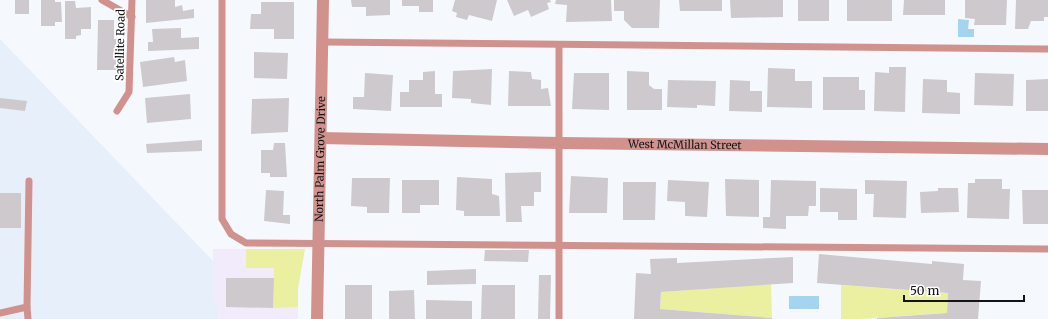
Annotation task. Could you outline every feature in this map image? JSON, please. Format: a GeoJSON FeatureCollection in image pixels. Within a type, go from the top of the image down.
{"type":"FeatureCollection","features":[{"type":"Feature","properties":{"kind":"street","name":"North Palm Grove Drive"},"geometry":{"type":"LineString","coordinates":[[317,319],[323,0]]}},
{"type":"Feature","properties":{"kind":"street","name":"West McMillan Street"},"geometry":{"type":"LineString","coordinates":[[321,138],[560,143],[1048,149]]}},
{"type":"Feature","properties":{"kind":"lane"},"geometry":{"type":"LineString","coordinates":[[102,0],[132,17]]}},
{"type":"Feature","properties":{"kind":"lane","name":"Satellite Road"},"geometry":{"type":"LineString","coordinates":[[117,111],[130,92],[132,0]]}},
{"type":"Feature","properties":{"kind":"lane"},"geometry":{"type":"LineString","coordinates":[[222,0],[222,219],[231,234],[246,244],[1048,249]]}},
{"type":"Feature","properties":{"kind":"lane"},"geometry":{"type":"LineString","coordinates":[[323,42],[1048,49]]}},
{"type":"Feature","properties":{"kind":"lane"},"geometry":{"type":"LineString","coordinates":[[559,44],[559,319]]}},
{"type":"Feature","properties":{"kind":"lane"},"geometry":{"type":"LineString","coordinates":[[28,319],[29,181]]}},
{"type":"Feature","properties":{"kind":"lane"},"geometry":{"type":"LineString","coordinates":[[0,313],[27,307]]}},
{"type":"Feature","properties":{"kind":"shaded area"},"geometry":{"type":"Polygon","coordinates":[[[0,39],[213,261],[213,297],[219,307],[218,319],[0,319],[0,39]]]}},
{"type":"Feature","properties":{"kind":"shaded area"},"geometry":{"type":"Polygon","coordinates":[[[213,249],[305,249],[298,288],[298,319],[218,319],[219,307],[213,297],[213,249]]]}},
{"type":"Feature","properties":{"kind":"green space"},"geometry":{"type":"Polygon","coordinates":[[[246,249],[305,249],[298,288],[298,307],[273,308],[274,268],[246,268],[246,249]]]}},
{"type":"Feature","properties":{"kind":"green space"},"geometry":{"type":"Polygon","coordinates":[[[771,284],[772,318],[660,309],[661,292],[771,284]]]}},
{"type":"Feature","properties":{"kind":"green space"},"geometry":{"type":"Polygon","coordinates":[[[841,285],[948,293],[947,313],[841,319],[841,285]]]}},
{"type":"Feature","properties":{"kind":"water"},"geometry":{"type":"Polygon","coordinates":[[[958,19],[969,20],[968,29],[974,29],[974,37],[958,37],[958,19]]]}},
{"type":"Feature","properties":{"kind":"water"},"geometry":{"type":"Polygon","coordinates":[[[789,296],[819,296],[819,309],[789,309],[789,296]]]}},
{"type":"Feature","properties":{"kind":"building"},"geometry":{"type":"Polygon","coordinates":[[[15,0],[29,0],[29,14],[15,14],[15,0]]]}},
{"type":"Feature","properties":{"kind":"building"},"geometry":{"type":"Polygon","coordinates":[[[41,0],[55,0],[55,2],[61,2],[62,22],[55,22],[55,26],[41,26],[41,0]]]}},
{"type":"Feature","properties":{"kind":"building"},"geometry":{"type":"Polygon","coordinates":[[[146,0],[175,0],[175,7],[182,5],[183,11],[194,9],[194,18],[146,23],[146,0]]]}},
{"type":"Feature","properties":{"kind":"building"},"geometry":{"type":"Polygon","coordinates":[[[351,0],[390,0],[390,15],[366,16],[366,7],[352,7],[351,0]]]}},
{"type":"Feature","properties":{"kind":"building"},"geometry":{"type":"Polygon","coordinates":[[[402,0],[433,0],[433,12],[419,12],[419,6],[402,6],[402,0]]]}},
{"type":"Feature","properties":{"kind":"building"},"geometry":{"type":"Polygon","coordinates":[[[455,0],[497,0],[492,21],[469,15],[467,20],[456,17],[457,13],[452,11],[455,0]]]}},
{"type":"Feature","properties":{"kind":"building"},"geometry":{"type":"Polygon","coordinates":[[[507,0],[550,0],[551,2],[547,3],[549,9],[531,17],[528,10],[514,16],[507,0]]]}},
{"type":"Feature","properties":{"kind":"building"},"geometry":{"type":"Polygon","coordinates":[[[556,0],[611,0],[612,21],[566,22],[567,5],[555,4],[556,0]]]}},
{"type":"Feature","properties":{"kind":"building"},"geometry":{"type":"Polygon","coordinates":[[[614,0],[660,0],[659,28],[632,28],[624,20],[624,11],[614,11],[614,0]]]}},
{"type":"Feature","properties":{"kind":"building"},"geometry":{"type":"Polygon","coordinates":[[[679,0],[722,0],[722,11],[680,11],[679,0]]]}},
{"type":"Feature","properties":{"kind":"building"},"geometry":{"type":"Polygon","coordinates":[[[730,0],[783,0],[783,17],[731,18],[730,0]]]}},
{"type":"Feature","properties":{"kind":"building"},"geometry":{"type":"Polygon","coordinates":[[[798,0],[829,0],[829,21],[798,21],[798,0]]]}},
{"type":"Feature","properties":{"kind":"building"},"geometry":{"type":"Polygon","coordinates":[[[847,0],[892,0],[892,21],[847,21],[847,0]]]}},
{"type":"Feature","properties":{"kind":"building"},"geometry":{"type":"Polygon","coordinates":[[[904,0],[945,0],[945,15],[903,15],[904,0]]]}},
{"type":"Feature","properties":{"kind":"building"},"geometry":{"type":"Polygon","coordinates":[[[965,0],[1007,0],[1006,25],[974,25],[975,19],[965,18],[965,0]]]}},
{"type":"Feature","properties":{"kind":"building"},"geometry":{"type":"Polygon","coordinates":[[[1016,0],[1048,0],[1048,17],[1044,17],[1044,21],[1031,21],[1028,29],[1015,29],[1016,0]]]}},
{"type":"Feature","properties":{"kind":"building"},"geometry":{"type":"Polygon","coordinates":[[[65,1],[75,1],[76,8],[91,7],[91,29],[81,29],[81,35],[76,36],[76,39],[65,39],[65,1]]]}},
{"type":"Feature","properties":{"kind":"building"},"geometry":{"type":"Polygon","coordinates":[[[261,2],[294,2],[294,39],[274,39],[274,29],[250,29],[251,14],[261,14],[261,2]]]}},
{"type":"Feature","properties":{"kind":"building"},"geometry":{"type":"Polygon","coordinates":[[[98,20],[114,20],[114,39],[122,39],[121,62],[118,62],[117,70],[97,70],[98,20]]]}},
{"type":"Feature","properties":{"kind":"building"},"geometry":{"type":"Polygon","coordinates":[[[181,28],[181,38],[199,37],[199,49],[148,51],[148,42],[153,42],[152,29],[181,28]]]}},
{"type":"Feature","properties":{"kind":"building"},"geometry":{"type":"Polygon","coordinates":[[[254,52],[288,53],[287,79],[254,78],[254,52]]]}},
{"type":"Feature","properties":{"kind":"building"},"geometry":{"type":"Polygon","coordinates":[[[174,57],[175,62],[185,60],[187,81],[143,87],[140,62],[174,57]]]}},
{"type":"Feature","properties":{"kind":"building"},"geometry":{"type":"Polygon","coordinates":[[[889,67],[906,67],[905,112],[874,111],[875,72],[889,73],[889,67]]]}},
{"type":"Feature","properties":{"kind":"building"},"geometry":{"type":"Polygon","coordinates":[[[768,68],[795,69],[795,81],[812,81],[812,108],[767,107],[768,68]]]}},
{"type":"Feature","properties":{"kind":"building"},"geometry":{"type":"Polygon","coordinates":[[[492,69],[491,105],[471,103],[471,99],[452,98],[453,71],[492,69]]]}},
{"type":"Feature","properties":{"kind":"building"},"geometry":{"type":"Polygon","coordinates":[[[435,71],[435,94],[442,94],[442,107],[400,107],[400,92],[409,92],[409,80],[423,80],[423,72],[435,71]]]}},
{"type":"Feature","properties":{"kind":"building"},"geometry":{"type":"Polygon","coordinates":[[[509,71],[531,72],[532,79],[541,80],[541,89],[548,88],[551,106],[508,106],[509,71]]]}},
{"type":"Feature","properties":{"kind":"building"},"geometry":{"type":"Polygon","coordinates":[[[627,71],[649,72],[649,85],[654,89],[662,89],[662,110],[627,110],[627,71]]]}},
{"type":"Feature","properties":{"kind":"building"},"geometry":{"type":"Polygon","coordinates":[[[365,73],[393,75],[391,111],[353,109],[353,97],[364,97],[365,73]]]}},
{"type":"Feature","properties":{"kind":"building"},"geometry":{"type":"Polygon","coordinates":[[[574,73],[609,73],[609,110],[572,109],[574,73]]]}},
{"type":"Feature","properties":{"kind":"building"},"geometry":{"type":"Polygon","coordinates":[[[975,73],[1014,74],[1013,106],[974,105],[975,73]]]}},
{"type":"Feature","properties":{"kind":"building"},"geometry":{"type":"Polygon","coordinates":[[[823,77],[859,77],[859,90],[865,90],[865,110],[823,110],[823,77]]]}},
{"type":"Feature","properties":{"kind":"building"},"geometry":{"type":"Polygon","coordinates":[[[923,79],[947,80],[947,92],[960,93],[960,114],[922,113],[923,79]]]}},
{"type":"Feature","properties":{"kind":"building"},"geometry":{"type":"Polygon","coordinates":[[[1048,79],[1048,111],[1026,111],[1026,80],[1048,79]]]}},
{"type":"Feature","properties":{"kind":"building"},"geometry":{"type":"Polygon","coordinates":[[[668,80],[716,81],[715,106],[697,105],[697,108],[667,107],[668,80]]]}},
{"type":"Feature","properties":{"kind":"building"},"geometry":{"type":"Polygon","coordinates":[[[730,80],[750,81],[750,91],[762,91],[762,112],[729,111],[730,80]]]}},
{"type":"Feature","properties":{"kind":"building"},"geometry":{"type":"Polygon","coordinates":[[[190,94],[191,119],[147,123],[145,98],[190,94]]]}},
{"type":"Feature","properties":{"kind":"building"},"geometry":{"type":"Polygon","coordinates":[[[0,98],[27,101],[25,111],[0,108],[0,98]]]}},
{"type":"Feature","properties":{"kind":"building"},"geometry":{"type":"Polygon","coordinates":[[[289,98],[288,132],[251,134],[252,99],[289,98]]]}},
{"type":"Feature","properties":{"kind":"building"},"geometry":{"type":"Polygon","coordinates":[[[202,140],[202,151],[147,153],[146,144],[202,140]]]}},
{"type":"Feature","properties":{"kind":"building"},"geometry":{"type":"Polygon","coordinates":[[[274,143],[285,143],[287,177],[270,177],[270,173],[261,173],[261,150],[273,150],[274,143]]]}},
{"type":"Feature","properties":{"kind":"building"},"geometry":{"type":"Polygon","coordinates":[[[541,172],[541,192],[534,192],[534,206],[521,206],[522,222],[506,222],[505,173],[541,172]]]}},
{"type":"Feature","properties":{"kind":"building"},"geometry":{"type":"Polygon","coordinates":[[[571,176],[608,178],[607,213],[569,213],[571,176]]]}},
{"type":"Feature","properties":{"kind":"building"},"geometry":{"type":"Polygon","coordinates":[[[457,177],[492,179],[492,194],[499,196],[500,216],[464,216],[464,211],[456,210],[457,177]]]}},
{"type":"Feature","properties":{"kind":"building"},"geometry":{"type":"Polygon","coordinates":[[[352,178],[390,178],[389,213],[367,213],[367,207],[351,206],[352,178]]]}},
{"type":"Feature","properties":{"kind":"building"},"geometry":{"type":"Polygon","coordinates":[[[725,179],[759,180],[759,217],[726,216],[725,179]]]}},
{"type":"Feature","properties":{"kind":"building"},"geometry":{"type":"Polygon","coordinates":[[[975,179],[1002,179],[1002,189],[1010,189],[1009,219],[967,218],[968,183],[975,183],[975,179]]]}},
{"type":"Feature","properties":{"kind":"building"},"geometry":{"type":"Polygon","coordinates":[[[402,180],[439,180],[439,205],[420,205],[420,213],[402,213],[402,180]]]}},
{"type":"Feature","properties":{"kind":"building"},"geometry":{"type":"Polygon","coordinates":[[[668,180],[709,182],[707,217],[685,216],[685,202],[667,201],[668,180]]]}},
{"type":"Feature","properties":{"kind":"building"},"geometry":{"type":"Polygon","coordinates":[[[771,180],[816,181],[816,206],[809,206],[808,216],[786,216],[786,229],[763,228],[763,217],[770,217],[771,180]]]}},
{"type":"Feature","properties":{"kind":"building"},"geometry":{"type":"Polygon","coordinates":[[[865,180],[907,181],[906,218],[873,217],[874,194],[865,194],[865,180]]]}},
{"type":"Feature","properties":{"kind":"building"},"geometry":{"type":"Polygon","coordinates":[[[623,182],[656,182],[655,220],[623,220],[623,182]]]}},
{"type":"Feature","properties":{"kind":"building"},"geometry":{"type":"Polygon","coordinates":[[[820,188],[857,189],[857,220],[838,220],[838,212],[820,212],[820,188]]]}},
{"type":"Feature","properties":{"kind":"building"},"geometry":{"type":"Polygon","coordinates":[[[938,188],[958,188],[959,212],[921,213],[920,192],[938,191],[938,188]]]}},
{"type":"Feature","properties":{"kind":"building"},"geometry":{"type":"Polygon","coordinates":[[[266,190],[284,191],[283,215],[290,215],[290,224],[264,221],[266,190]]]}},
{"type":"Feature","properties":{"kind":"building"},"geometry":{"type":"Polygon","coordinates":[[[1022,190],[1048,190],[1048,224],[1023,224],[1022,190]]]}},
{"type":"Feature","properties":{"kind":"building"},"geometry":{"type":"Polygon","coordinates":[[[0,193],[21,193],[21,228],[0,228],[0,193]]]}},
{"type":"Feature","properties":{"kind":"building"},"geometry":{"type":"Polygon","coordinates":[[[485,250],[529,250],[528,262],[484,261],[485,250]]]}},
{"type":"Feature","properties":{"kind":"building"},"geometry":{"type":"Polygon","coordinates":[[[819,254],[932,264],[932,261],[964,264],[963,280],[981,281],[978,319],[877,319],[947,313],[948,293],[817,283],[819,254]]]}},
{"type":"Feature","properties":{"kind":"building"},"geometry":{"type":"Polygon","coordinates":[[[793,257],[793,283],[661,292],[660,309],[772,319],[634,319],[636,273],[651,274],[650,259],[677,258],[677,263],[793,257]]]}},
{"type":"Feature","properties":{"kind":"building"},"geometry":{"type":"Polygon","coordinates":[[[476,269],[476,284],[427,285],[427,271],[476,269]]]}},
{"type":"Feature","properties":{"kind":"building"},"geometry":{"type":"Polygon","coordinates":[[[539,275],[551,275],[550,319],[538,319],[539,275]]]}},
{"type":"Feature","properties":{"kind":"building"},"geometry":{"type":"Polygon","coordinates":[[[226,278],[274,278],[273,308],[226,307],[226,278]]]}},
{"type":"Feature","properties":{"kind":"building"},"geometry":{"type":"Polygon","coordinates":[[[345,285],[372,285],[372,319],[345,319],[345,285]]]}},
{"type":"Feature","properties":{"kind":"building"},"geometry":{"type":"Polygon","coordinates":[[[482,285],[515,285],[515,319],[481,319],[482,285]]]}},
{"type":"Feature","properties":{"kind":"building"},"geometry":{"type":"Polygon","coordinates":[[[414,290],[415,319],[389,319],[389,291],[414,290]]]}},
{"type":"Feature","properties":{"kind":"building"},"geometry":{"type":"Polygon","coordinates":[[[426,300],[472,301],[472,319],[426,319],[426,300]]]}}]}
